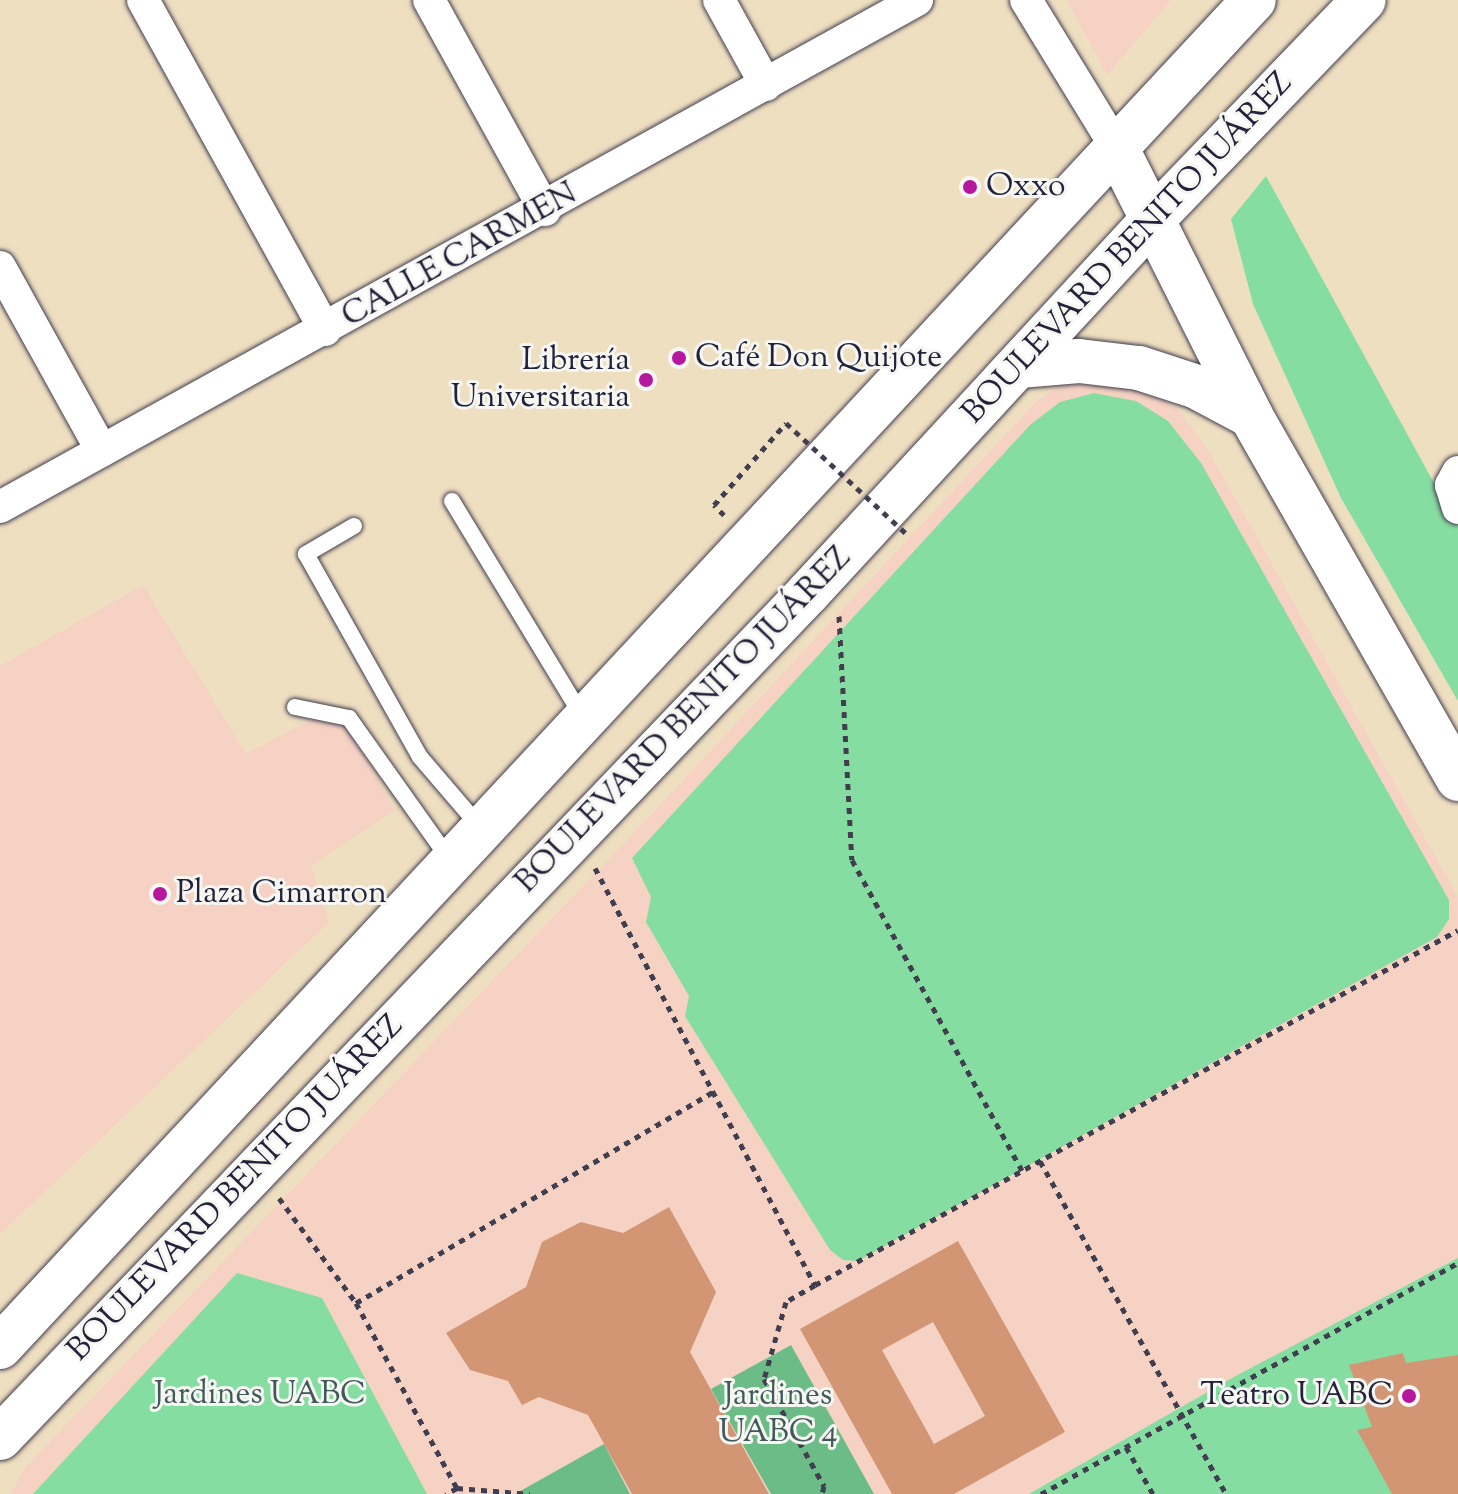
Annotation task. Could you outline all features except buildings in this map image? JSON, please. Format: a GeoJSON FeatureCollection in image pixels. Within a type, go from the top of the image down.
{"type":"FeatureCollection","features":[{"type":"Feature","properties":{"kind":"main road","name":"BOULEVARD BENITO JUÁREZ"},"geometry":{"type":"LineString","coordinates":[[0,1347],[182,1157],[480,827],[1254,0]]}},
{"type":"Feature","properties":{"kind":"main road","name":"BOULEVARD BENITO JUÁREZ"},"geometry":{"type":"LineString","coordinates":[[0,1438],[1364,0]]}},
{"type":"Feature","properties":{"kind":"main road"},"geometry":{"type":"LineString","coordinates":[[1116,147],[1155,217],[1251,416],[1458,779]]}},
{"type":"Feature","properties":{"kind":"main road"},"geometry":{"type":"LineString","coordinates":[[1019,366],[1079,361],[1139,368],[1197,387],[1251,416]]}},
{"type":"Feature","properties":{"kind":"street"},"geometry":{"type":"LineString","coordinates":[[143,0],[325,330]]}},
{"type":"Feature","properties":{"kind":"street"},"geometry":{"type":"LineString","coordinates":[[429,0],[545,210]]}},
{"type":"Feature","properties":{"kind":"street"},"geometry":{"type":"LineString","coordinates":[[719,0],[766,85]]}},
{"type":"Feature","properties":{"kind":"street","name":"CALLE CARMEN"},"geometry":{"type":"LineString","coordinates":[[0,507],[545,210],[917,0]]}},
{"type":"Feature","properties":{"kind":"street"},"geometry":{"type":"LineString","coordinates":[[1026,0],[1116,147]]}},
{"type":"Feature","properties":{"kind":"street"},"geometry":{"type":"LineString","coordinates":[[0,267],[102,451]]}},
{"type":"Feature","properties":{"kind":"street"},"geometry":{"type":"LineString","coordinates":[[1458,472],[1451,485],[1458,508]]}},
{"type":"Feature","properties":{"kind":"lane"},"geometry":{"type":"LineString","coordinates":[[452,501],[583,718]]}},
{"type":"Feature","properties":{"kind":"lane"},"geometry":{"type":"LineString","coordinates":[[354,526],[306,554],[420,757],[480,827]]}},
{"type":"Feature","properties":{"kind":"lane"},"geometry":{"type":"LineString","coordinates":[[295,707],[349,718],[450,860]]}},
{"type":"Feature","properties":{"kind":"path"},"geometry":{"type":"LineString","coordinates":[[714,505],[786,423],[908,535]]}},
{"type":"Feature","properties":{"kind":"path"},"geometry":{"type":"LineString","coordinates":[[838,617],[852,860],[1022,1171]]}},
{"type":"Feature","properties":{"kind":"path"},"geometry":{"type":"LineString","coordinates":[[576,832],[815,1285]]}},
{"type":"Feature","properties":{"kind":"path"},"geometry":{"type":"LineString","coordinates":[[829,1494],[764,1379],[786,1302],[1458,930]]}},
{"type":"Feature","properties":{"kind":"path"},"geometry":{"type":"LineString","coordinates":[[356,1303],[713,1092]]}},
{"type":"Feature","properties":{"kind":"path"},"geometry":{"type":"LineString","coordinates":[[1040,1161],[1226,1494]]}},
{"type":"Feature","properties":{"kind":"path"},"geometry":{"type":"LineString","coordinates":[[257,1168],[356,1303],[457,1488]]}},
{"type":"Feature","properties":{"kind":"path"},"geometry":{"type":"LineString","coordinates":[[1041,1494],[1458,1263]]}},
{"type":"Feature","properties":{"kind":"path"},"geometry":{"type":"LineString","coordinates":[[1126,1447],[1153,1494]]}},
{"type":"Feature","properties":{"kind":"path"},"geometry":{"type":"LineString","coordinates":[[822,1494],[824,1486]]}},
{"type":"Feature","properties":{"kind":"path"},"geometry":{"type":"LineString","coordinates":[[446,1494],[457,1488],[530,1494]]}},
{"type":"Feature","properties":{"kind":"shaded area"},"geometry":{"type":"Polygon","coordinates":[[[1067,0],[1171,0],[1107,75],[1067,0]]]}},
{"type":"Feature","properties":{"kind":"shaded area"},"geometry":{"type":"Polygon","coordinates":[[[1102,377],[1141,387],[1179,410],[1209,452],[1458,897],[1458,1494],[11,1494],[25,1468],[633,834],[1037,401],[1063,384],[1102,377]]]}},
{"type":"Feature","properties":{"kind":"shaded area","name":"Plaza Cimarron"},"geometry":{"type":"Polygon","coordinates":[[[143,585],[246,754],[336,707],[395,810],[311,865],[329,922],[0,1234],[0,666],[143,585]]]}},
{"type":"Feature","properties":{"kind":"green space"},"geometry":{"type":"Polygon","coordinates":[[[1266,176],[1458,527],[1458,701],[1341,498],[1253,304],[1231,219],[1266,176]]]}},
{"type":"Feature","properties":{"kind":"green space"},"geometry":{"type":"Polygon","coordinates":[[[1094,393],[1136,401],[1168,421],[1201,463],[1449,900],[1449,919],[1437,937],[858,1261],[843,1260],[830,1250],[685,1016],[689,996],[646,922],[651,897],[632,858],[1030,425],[1060,402],[1094,393]]]}},
{"type":"Feature","properties":{"kind":"green space"},"geometry":{"type":"Polygon","coordinates":[[[1458,1258],[1458,1494],[1029,1494],[1234,1377],[1458,1258]]]}},
{"type":"Feature","properties":{"kind":"green space","name":"Jardines UABC"},"geometry":{"type":"Polygon","coordinates":[[[237,1273],[322,1298],[427,1494],[33,1494],[237,1273]]]}},
{"type":"Feature","properties":{"kind":"green space","name":"Jardines UABC 4"},"geometry":{"type":"Polygon","coordinates":[[[791,1345],[874,1494],[771,1494],[711,1389],[791,1345]]]}},
{"type":"Feature","properties":{"kind":"green space"},"geometry":{"type":"Polygon","coordinates":[[[604,1444],[630,1494],[515,1494],[604,1444]]]}},
{"type":"Feature","properties":{"kind":"place","name":"Oxxo"},"geometry":{"type":"Point","coordinates":[970,187]}},
{"type":"Feature","properties":{"kind":"place","name":"Café Don Quijote"},"geometry":{"type":"Point","coordinates":[679,358]}},
{"type":"Feature","properties":{"kind":"place","name":"Librería Universitaria"},"geometry":{"type":"Point","coordinates":[646,380]}},
{"type":"Feature","properties":{"kind":"place","name":"Plaza Cimarron"},"geometry":{"type":"Point","coordinates":[160,894]}},
{"type":"Feature","properties":{"kind":"place","name":"Teatro UABC"},"geometry":{"type":"Point","coordinates":[1409,1396]}}]}
